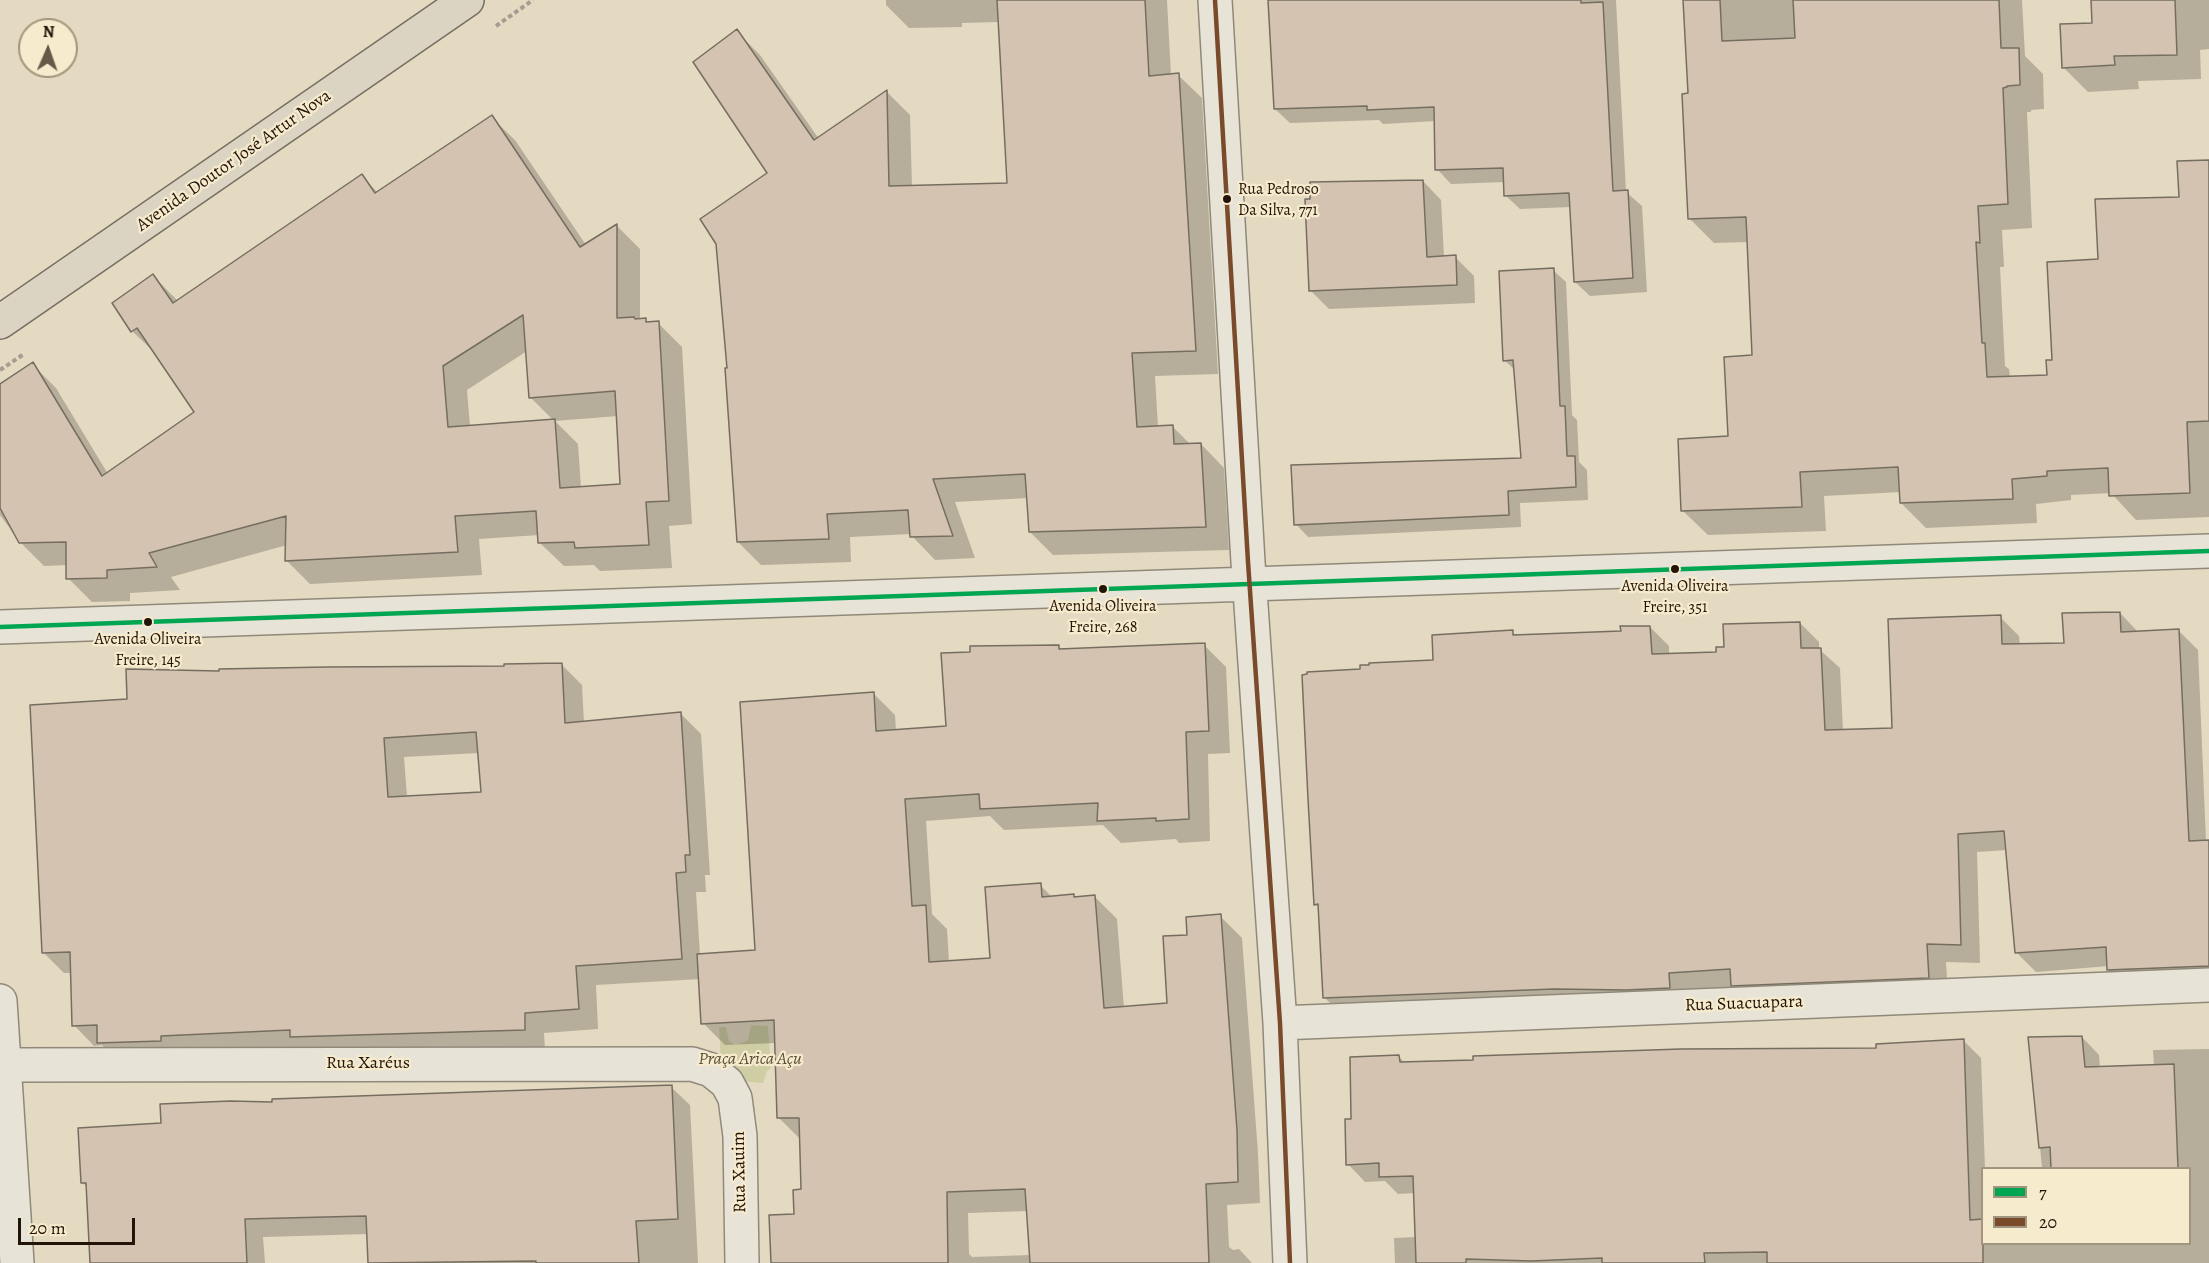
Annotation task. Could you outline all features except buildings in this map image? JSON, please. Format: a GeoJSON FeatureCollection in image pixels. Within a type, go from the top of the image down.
{"type":"FeatureCollection","features":[{"type":"Feature","properties":{"kind":"main road","name":"Avenida Doutor José Artur Nova"},"geometry":{"type":"LineString","coordinates":[[0,321],[467,0]]}},
{"type":"Feature","properties":{"kind":"street"},"geometry":{"type":"LineString","coordinates":[[1215,0],[1250,584],[1280,1023],[1290,1263]]}},
{"type":"Feature","properties":{"kind":"street"},"geometry":{"type":"LineString","coordinates":[[0,627],[2209,551]]}},
{"type":"Feature","properties":{"kind":"street","name":"Rua Suacuapara"},"geometry":{"type":"LineString","coordinates":[[1280,1023],[2209,985]]}},
{"type":"Feature","properties":{"kind":"street"},"geometry":{"type":"LineString","coordinates":[[0,1001],[16,1263]]}},
{"type":"Feature","properties":{"kind":"street","name":"Rua Xaréus"},"geometry":{"type":"LineString","coordinates":[[3,1065],[673,1063],[692,1064],[711,1070],[727,1083]]}},
{"type":"Feature","properties":{"kind":"street","name":"Rua Xauim"},"geometry":{"type":"LineString","coordinates":[[727,1083],[735,1098],[739,1115],[742,1263]]}},
{"type":"Feature","properties":{"kind":"green space","name":"Praça Arica Açu"},"geometry":{"type":"Polygon","coordinates":[[[751,1025],[768,1026],[771,1068],[767,1071],[763,1083],[729,1080],[721,1064],[719,1027],[726,1027],[729,1041],[735,1045],[748,1040],[751,1025]]]}},
{"type":"Feature","properties":{"kind":"transit line","name":"20"},"geometry":{"type":"LineString","coordinates":[[1215,0],[1248,562],[1280,1023],[1290,1263]]}},
{"type":"Feature","properties":{"kind":"transit line","name":"7"},"geometry":{"type":"LineString","coordinates":[[0,627],[2209,551]]}},
{"type":"Feature","properties":{"kind":"place","name":"Rua Pedroso Da Silva, 771"},"geometry":{"type":"Point","coordinates":[1227,199]}},
{"type":"Feature","properties":{"kind":"place","name":"Avenida Oliveira Freire, 351"},"geometry":{"type":"Point","coordinates":[1675,569]}},
{"type":"Feature","properties":{"kind":"place","name":"Avenida Oliveira Freire, 268"},"geometry":{"type":"Point","coordinates":[1103,589]}},
{"type":"Feature","properties":{"kind":"place","name":"Avenida Oliveira Freire, 145"},"geometry":{"type":"Point","coordinates":[148,622]}}]}
